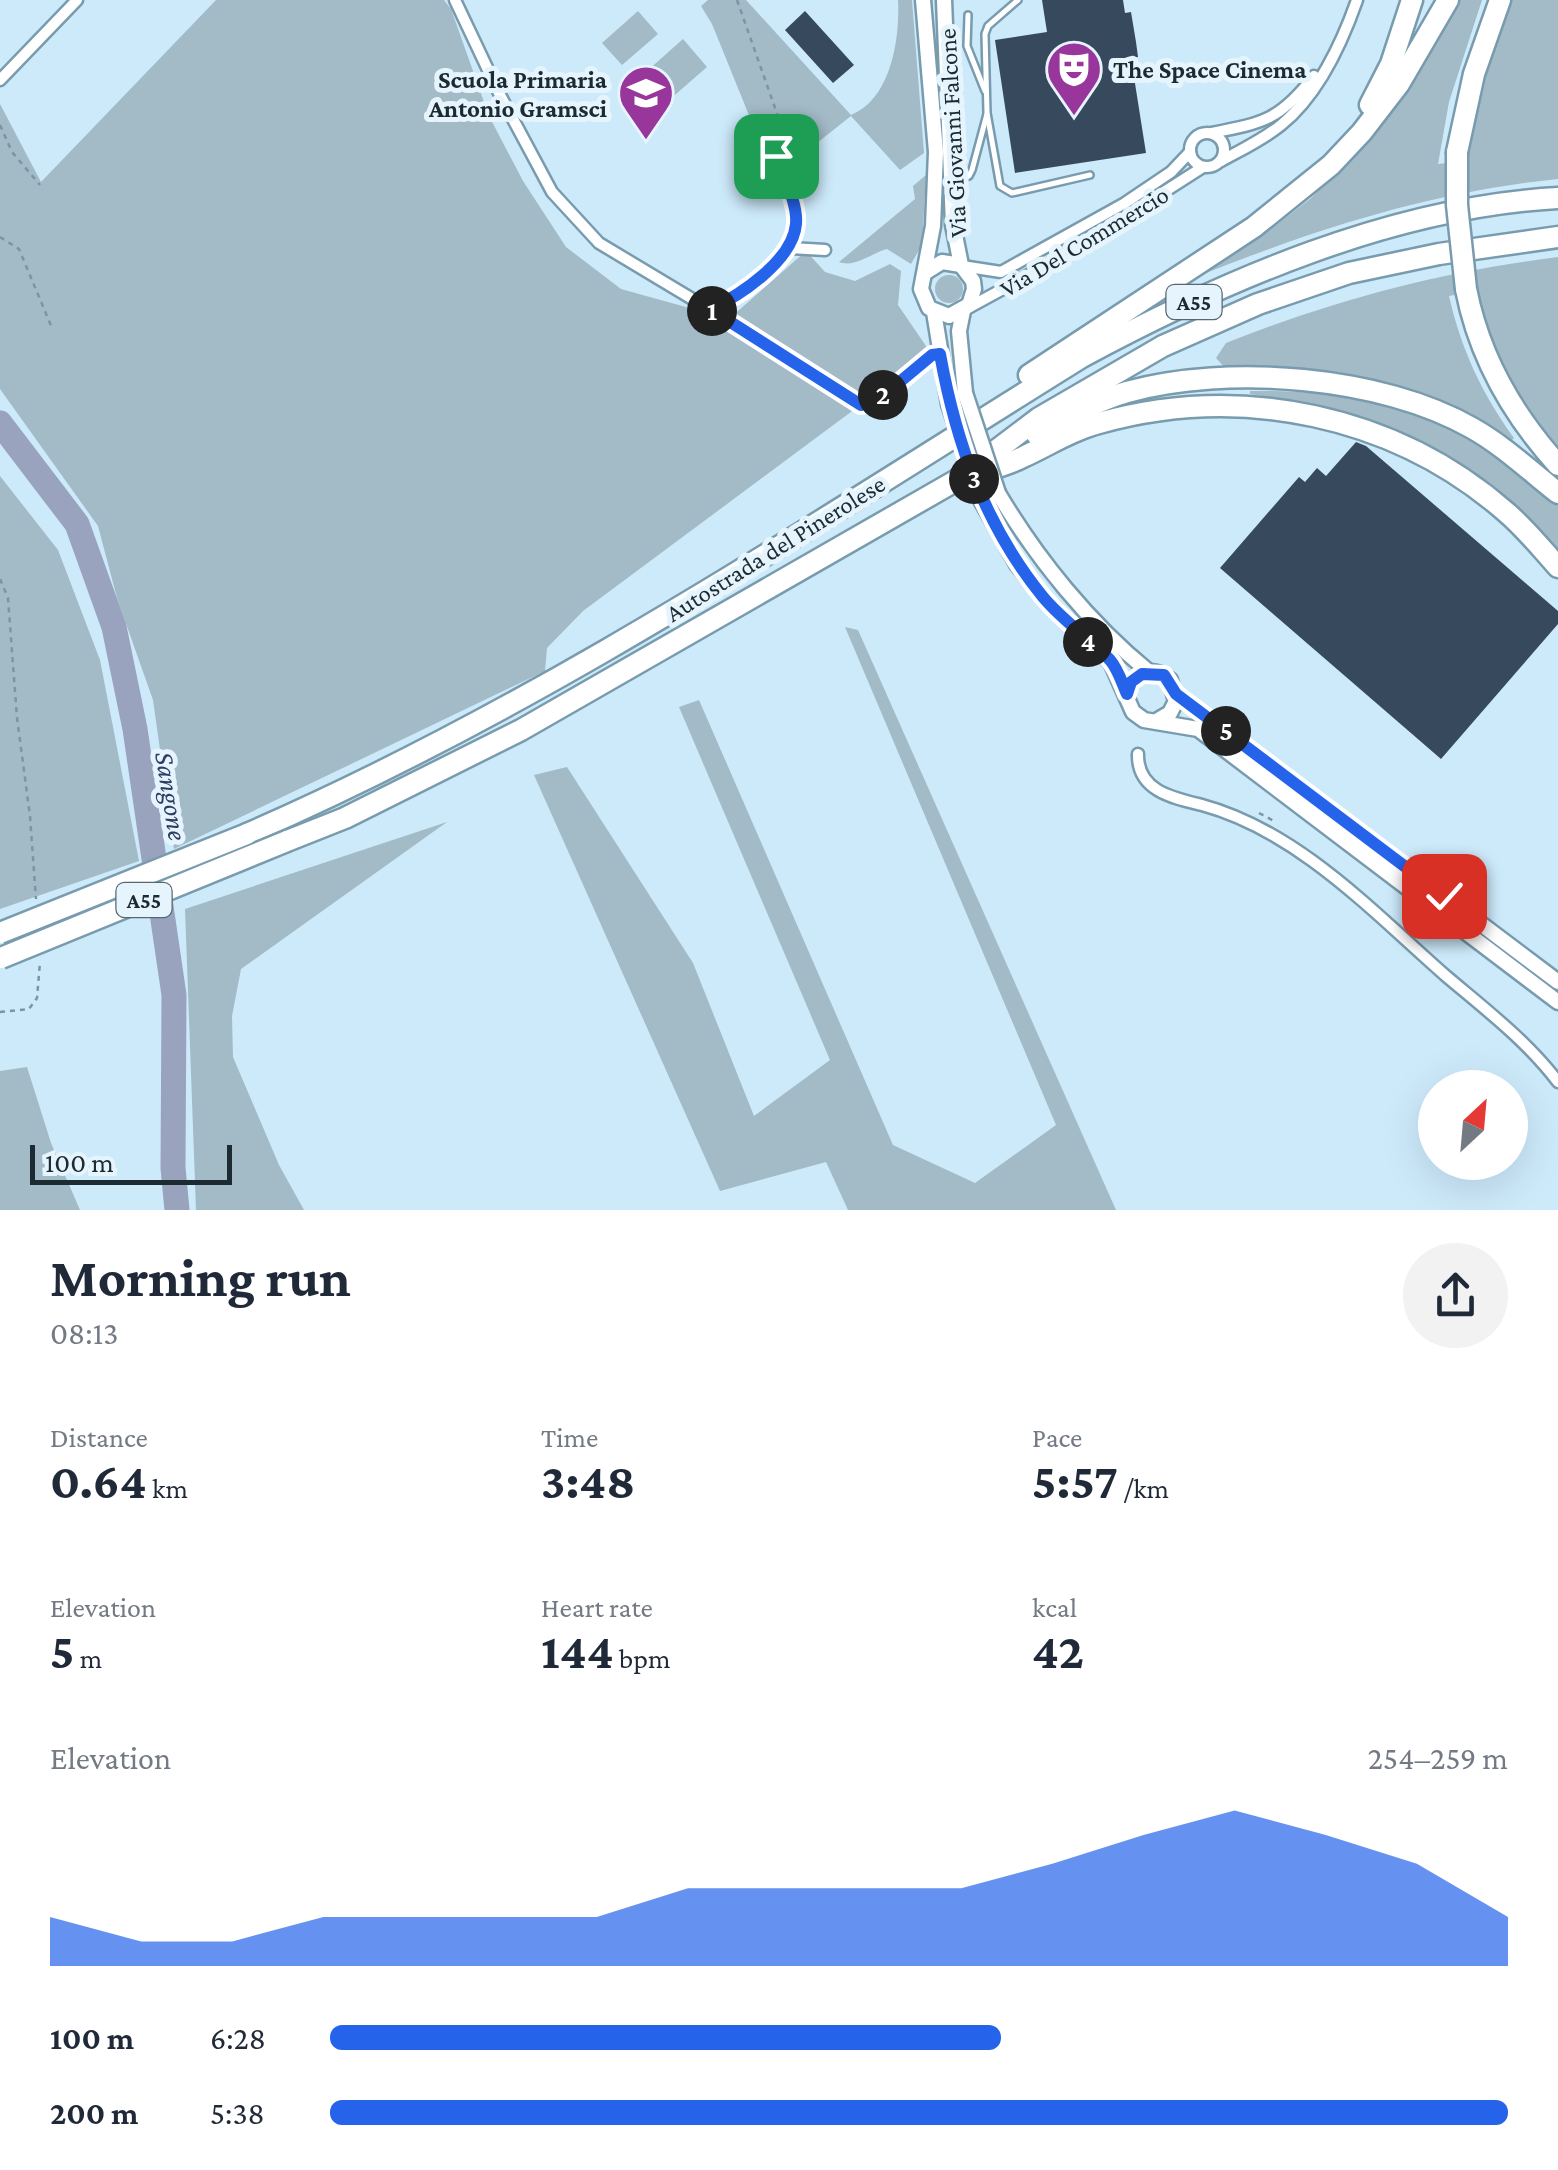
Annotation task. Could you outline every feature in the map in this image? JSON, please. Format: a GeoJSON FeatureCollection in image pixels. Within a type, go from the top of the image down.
{"type":"FeatureCollection","features":[{"type":"Feature","properties":{"kind":"highway"},"geometry":{"type":"LineString","coordinates":[[1312,182],[1381,87],[1412,0]]}},
{"type":"Feature","properties":{"kind":"highway"},"geometry":{"type":"LineString","coordinates":[[864,492],[1006,391],[1254,227],[1312,182],[1380,110],[1448,0]]}},
{"type":"Feature","properties":{"kind":"highway"},"geometry":{"type":"LineString","coordinates":[[1500,0],[1474,74],[1457,152],[1457,205],[1466,289],[1480,344],[1494,374],[1524,423],[1558,464]]}},
{"type":"Feature","properties":{"kind":"highway","name":"Autostrada del Pinerolese"},"geometry":{"type":"LineString","coordinates":[[0,932],[334,796],[477,722],[672,613],[1082,357],[1135,328],[1321,248],[1485,208],[1558,198]]}},
{"type":"Feature","properties":{"kind":"highway","name":"Autostrada del Pinerolese"},"geometry":{"type":"LineString","coordinates":[[0,958],[345,818],[521,730],[957,480],[1039,418],[1163,346],[1322,281],[1439,254],[1558,238]]}},
{"type":"Feature","properties":{"kind":"highway"},"geometry":{"type":"LineString","coordinates":[[957,480],[1077,413],[1127,392],[1200,381],[1286,380],[1340,384],[1434,410],[1492,440],[1558,494]]}},
{"type":"Feature","properties":{"kind":"highway"},"geometry":{"type":"LineString","coordinates":[[957,480],[1021,458],[1078,429],[1132,415],[1194,406],[1289,410],[1352,426],[1435,461],[1508,513],[1558,567]]}},
{"type":"Feature","properties":{"kind":"street"},"geometry":{"type":"LineString","coordinates":[[0,80],[76,0]]}},
{"type":"Feature","properties":{"kind":"street"},"geometry":{"type":"LineString","coordinates":[[456,0],[552,192],[598,242],[710,309],[736,298],[790,248],[825,250]]}},
{"type":"Feature","properties":{"kind":"street","name":"Via Giovanni Falcone"},"geometry":{"type":"LineString","coordinates":[[922,0],[936,152],[933,226],[921,283],[922,296],[934,312],[949,404],[981,500],[1017,564],[1068,624],[1111,662],[1127,694]]}},
{"type":"Feature","properties":{"kind":"street","name":"Via Giovanni Falcone"},"geometry":{"type":"LineString","coordinates":[[944,0],[953,226],[961,266]]}},
{"type":"Feature","properties":{"kind":"street"},"geometry":{"type":"LineString","coordinates":[[1333,52],[1288,106],[1267,121],[1196,136],[1190,152],[1192,160],[1211,168],[1284,122],[1312,89],[1333,52],[1358,0]]}},
{"type":"Feature","properties":{"kind":"street"},"geometry":{"type":"LineString","coordinates":[[1211,133],[1224,144],[1221,161]]}},
{"type":"Feature","properties":{"kind":"street","name":"Via Del Commercio"},"geometry":{"type":"LineString","coordinates":[[961,266],[1001,272],[1125,203],[1171,172],[1190,152]]}},
{"type":"Feature","properties":{"kind":"street","name":"Via Del Commercio"},"geometry":{"type":"LineString","coordinates":[[963,311],[1116,224],[1203,167]]}},
{"type":"Feature","properties":{"kind":"street","name":"Via Giovanni Falcone"},"geometry":{"type":"LineString","coordinates":[[926,272],[942,262],[969,272],[974,289],[963,311]]}},
{"type":"Feature","properties":{"kind":"street"},"geometry":{"type":"LineString","coordinates":[[934,312],[948,316],[963,311],[960,342],[965,392],[998,493],[1020,530],[1100,630],[1149,672],[1170,680],[1176,694],[1534,973],[1558,1002]]}},
{"type":"Feature","properties":{"kind":"street"},"geometry":{"type":"LineString","coordinates":[[1149,672],[1136,677],[1127,694],[1129,707],[1138,717],[1198,729],[1534,973],[1558,982]]}},
{"type":"Feature","properties":{"kind":"street"},"geometry":{"type":"LineString","coordinates":[[1158,720],[1174,707],[1176,694]]}},
{"type":"Feature","properties":{"kind":"street"},"geometry":{"type":"LineString","coordinates":[[1138,754],[1137,766],[1154,788],[1260,826],[1324,872],[1515,1035],[1558,1082]]}},
{"type":"Feature","properties":{"kind":"lane"},"geometry":{"type":"LineString","coordinates":[[1018,0],[988,26],[986,34],[987,113],[998,179],[1004,191],[1012,193],[1090,175]]}},
{"type":"Feature","properties":{"kind":"lane"},"geometry":{"type":"LineString","coordinates":[[968,15],[967,46],[987,94]]}},
{"type":"Feature","properties":{"kind":"lane"},"geometry":{"type":"LineString","coordinates":[[952,182],[969,176],[987,113]]}},
{"type":"Feature","properties":{"kind":"path"},"geometry":{"type":"LineString","coordinates":[[736,0],[786,138],[776,156],[797,221],[790,248]]}},
{"type":"Feature","properties":{"kind":"path"},"geometry":{"type":"LineString","coordinates":[[0,125],[12,152],[40,186]]}},
{"type":"Feature","properties":{"kind":"path"},"geometry":{"type":"LineString","coordinates":[[0,237],[20,249],[52,328]]}},
{"type":"Feature","properties":{"kind":"path"},"geometry":{"type":"LineString","coordinates":[[710,309],[861,405],[884,395],[932,355],[940,354]]}},
{"type":"Feature","properties":{"kind":"path"},"geometry":{"type":"LineString","coordinates":[[0,579],[8,598],[37,913]]}},
{"type":"Feature","properties":{"kind":"path"},"geometry":{"type":"LineString","coordinates":[[0,1012],[28,1009],[37,998],[39,952]]}},
{"type":"Feature","properties":{"kind":"shaded area"},"geometry":{"type":"Polygon","coordinates":[[[216,0],[444,0],[451,9],[489,116],[523,181],[566,247],[621,289],[729,319],[806,251],[825,272],[855,281],[890,264],[901,271],[898,305],[928,349],[867,400],[583,611],[547,648],[545,671],[174,849],[153,700],[117,598],[98,526],[0,389],[0,104],[41,182],[216,0]]]}},
{"type":"Feature","properties":{"kind":"shaded area"},"geometry":{"type":"Polygon","coordinates":[[[708,0],[746,0],[851,115],[876,96],[884,82],[895,49],[898,0],[912,0],[924,153],[900,170],[851,116],[774,177],[712,24],[701,6],[708,0]]]}},
{"type":"Feature","properties":{"kind":"shaded area"},"geometry":{"type":"Polygon","coordinates":[[[1457,0],[1482,0],[1449,102],[1438,164],[1465,161],[1484,71],[1509,0],[1558,0],[1558,179],[1422,202],[1292,241],[1206,273],[1310,199],[1348,162],[1389,112],[1457,0]]]}},
{"type":"Feature","properties":{"kind":"shaded area"},"geometry":{"type":"Polygon","coordinates":[[[638,11],[658,34],[622,65],[602,43],[638,11]]]}},
{"type":"Feature","properties":{"kind":"shaded area"},"geometry":{"type":"Polygon","coordinates":[[[683,39],[707,67],[661,107],[637,80],[683,39]]]}},
{"type":"Feature","properties":{"kind":"shaded area"},"geometry":{"type":"Polygon","coordinates":[[[926,175],[922,245],[911,264],[887,249],[857,262],[839,262],[915,199],[913,186],[926,175]]]}},
{"type":"Feature","properties":{"kind":"shaded area"},"geometry":{"type":"Polygon","coordinates":[[[1558,257],[1558,451],[1523,407],[1499,366],[1475,291],[1449,296],[1466,353],[1514,438],[1511,441],[1446,406],[1411,394],[1301,372],[1227,370],[1216,358],[1226,343],[1348,300],[1430,279],[1558,257]]]}},
{"type":"Feature","properties":{"kind":"shaded area"},"geometry":{"type":"Polygon","coordinates":[[[949,275],[959,279],[963,289],[959,299],[949,303],[939,299],[935,289],[939,279],[949,275]]]}},
{"type":"Feature","properties":{"kind":"shaded area"},"geometry":{"type":"Polygon","coordinates":[[[1250,391],[1302,392],[1381,404],[1469,436],[1558,500],[1558,553],[1496,491],[1432,449],[1344,414],[1250,391]]]}},
{"type":"Feature","properties":{"kind":"shaded area"},"geometry":{"type":"Polygon","coordinates":[[[0,476],[58,550],[100,660],[139,861],[0,909],[0,476]]]}},
{"type":"Feature","properties":{"kind":"shaded area"},"geometry":{"type":"Polygon","coordinates":[[[845,627],[858,630],[1116,1210],[848,1210],[826,1162],[720,1191],[534,775],[567,767],[693,963],[754,1116],[830,1060],[679,707],[699,700],[893,1145],[975,1183],[1056,1125],[845,627]]]}},
{"type":"Feature","properties":{"kind":"shaded area"},"geometry":{"type":"Polygon","coordinates":[[[447,822],[241,969],[232,1016],[233,1057],[279,1165],[304,1210],[196,1210],[185,909],[447,822]]]}},
{"type":"Feature","properties":{"kind":"shaded area"},"geometry":{"type":"Polygon","coordinates":[[[27,1067],[51,1143],[80,1210],[0,1210],[0,1071],[27,1067]]]}},
{"type":"Feature","properties":{"kind":"building","name":"The Space Cinema"},"geometry":{"type":"Polygon","coordinates":[[[1042,0],[1123,0],[1125,13],[1131,12],[1136,42],[1138,57],[1131,58],[1146,153],[1015,173],[995,40],[1047,32],[1042,0]]]}},
{"type":"Feature","properties":{"kind":"building"},"geometry":{"type":"Polygon","coordinates":[[[805,11],[854,65],[833,83],[785,30],[805,11]]]}},
{"type":"Feature","properties":{"kind":"building"},"geometry":{"type":"Polygon","coordinates":[[[1356,442],[1366,446],[1558,611],[1558,624],[1441,759],[1220,568],[1299,477],[1305,482],[1317,468],[1326,476],[1356,442]]]}},
{"type":"Feature","properties":{"kind":"waterway","name":"Sangone"},"geometry":{"type":"LineString","coordinates":[[0,423],[77,524],[114,627],[135,729],[174,995],[173,1168],[177,1210]]}},
{"type":"Feature","properties":{"kind":"place","name":"The Space Cinema"},"geometry":{"type":"Point","coordinates":[1074,118]}},
{"type":"Feature","properties":{"kind":"place","name":"Scuola Primaria Antonio Gramsci"},"geometry":{"type":"Point","coordinates":[646,142]}},
{"type":"Feature","properties":{"kind":"route"},"geometry":{"type":"LineString","coordinates":[[776,156],[797,221],[790,248],[736,298],[710,309],[861,405],[884,395],[932,355],[940,354],[953,418],[981,500],[998,532],[1047,602],[1111,662],[1127,694],[1136,677],[1149,672],[1164,675],[1176,694],[1444,896]]}}]}
